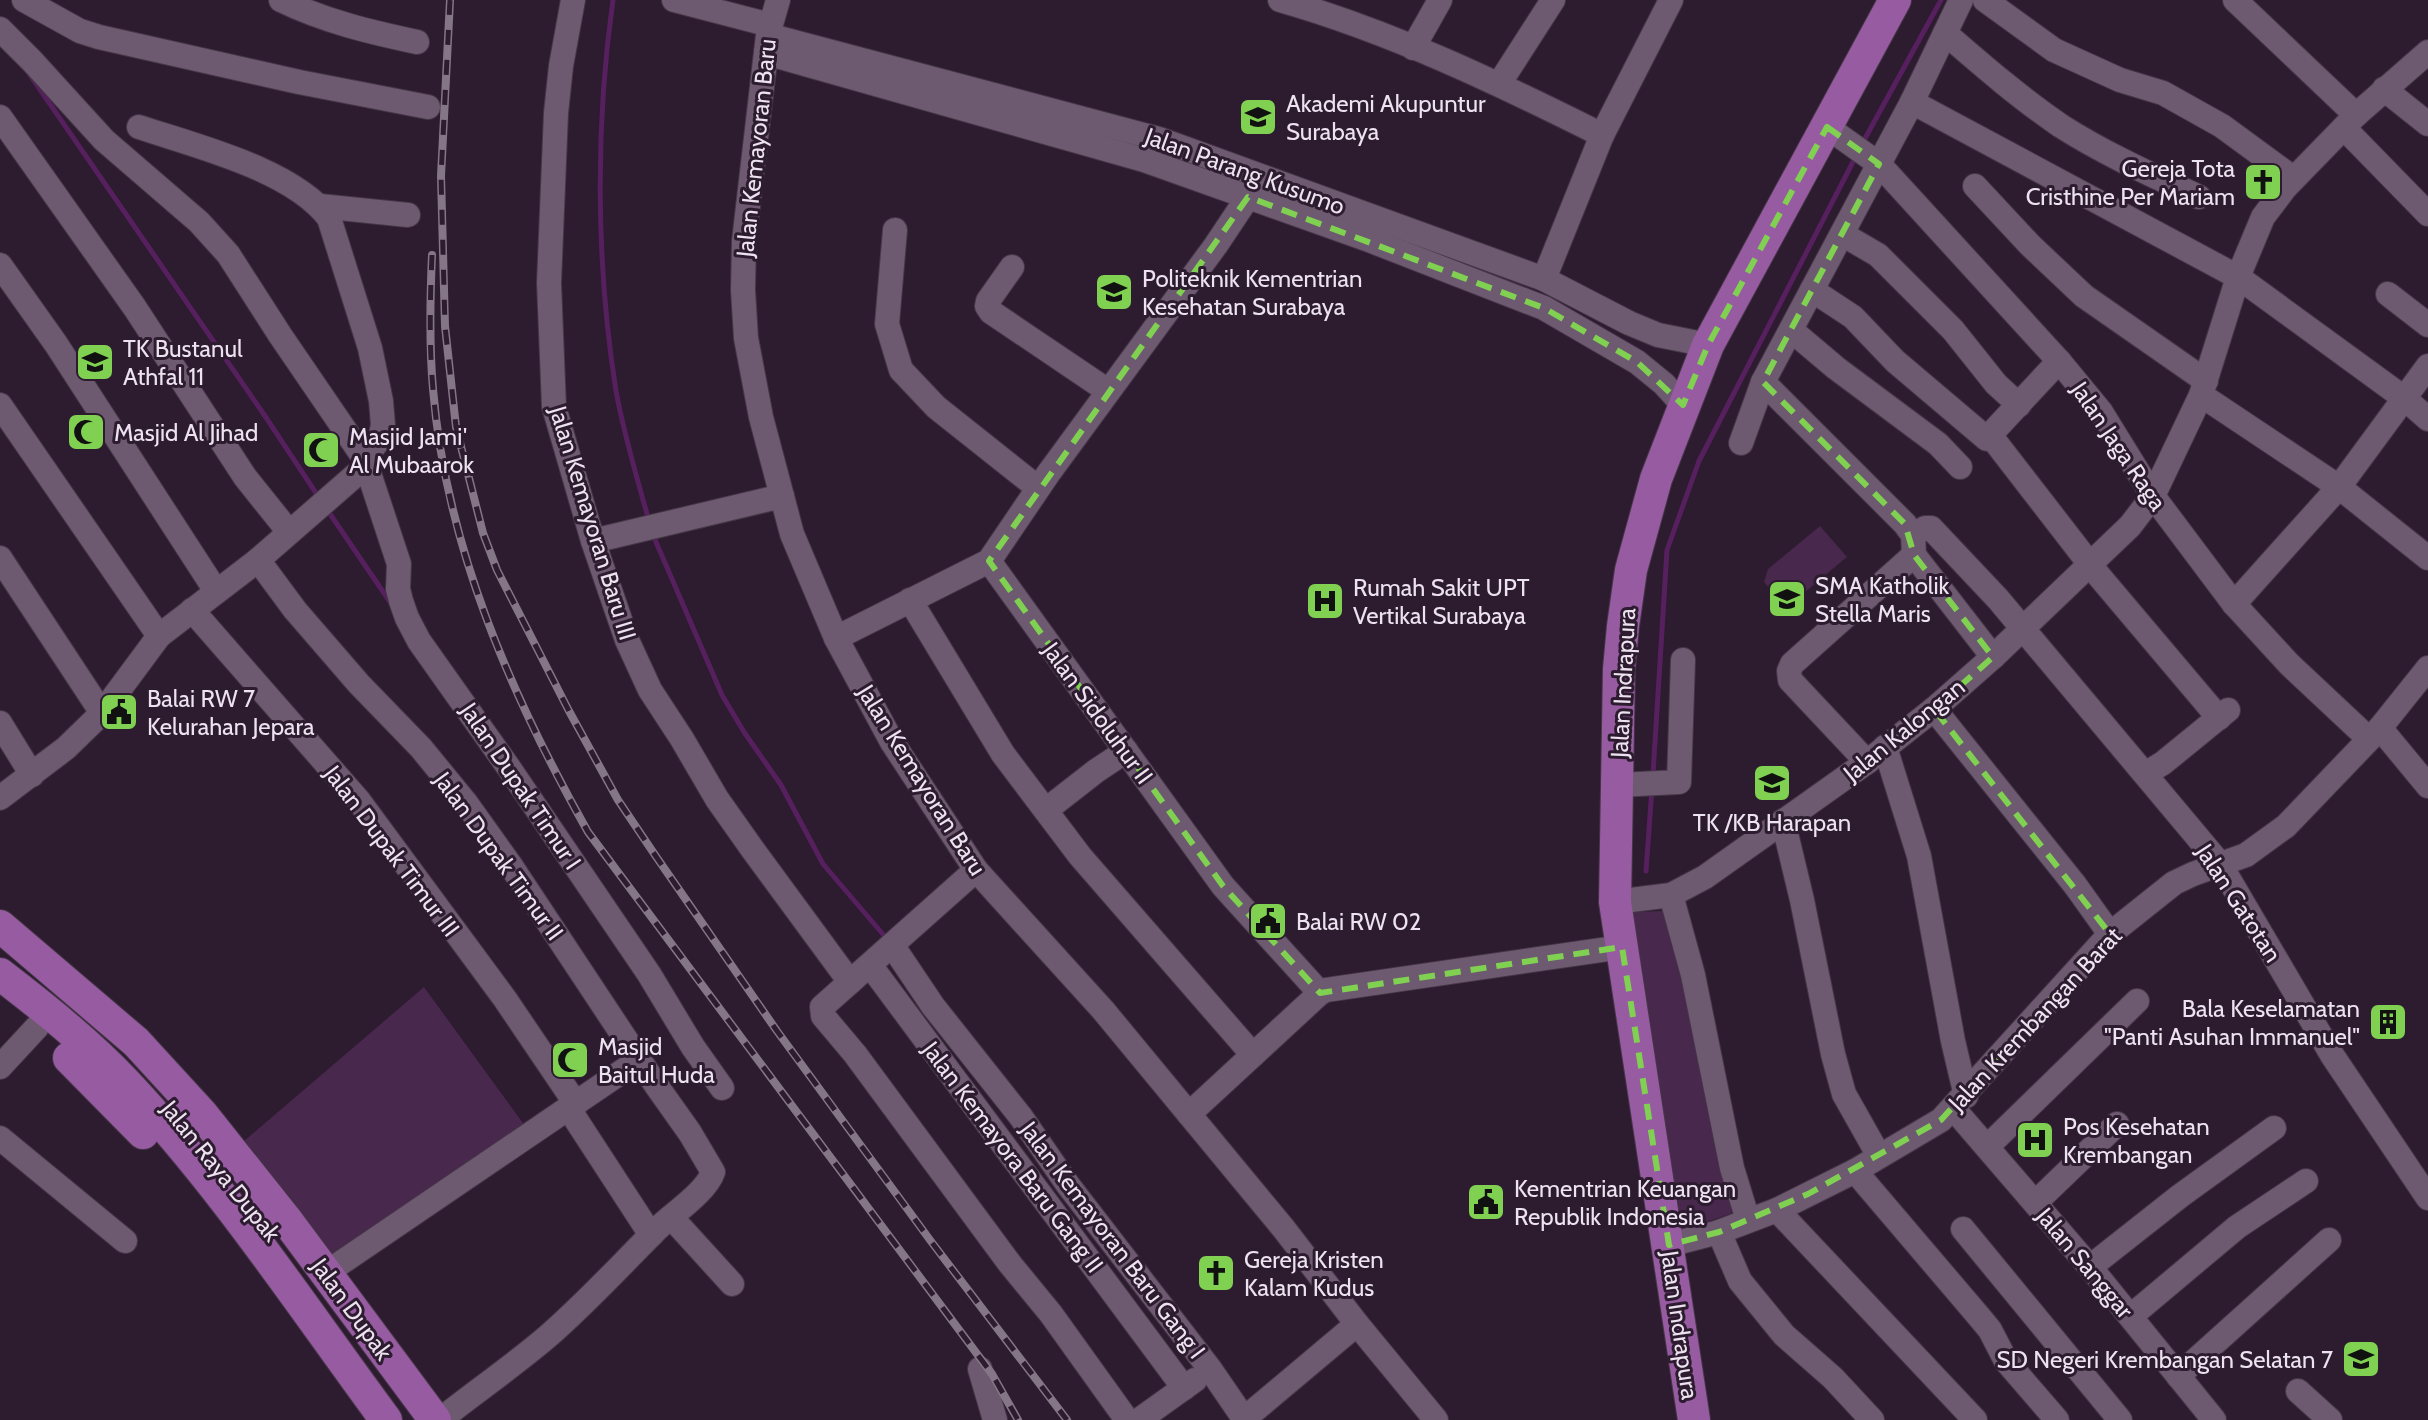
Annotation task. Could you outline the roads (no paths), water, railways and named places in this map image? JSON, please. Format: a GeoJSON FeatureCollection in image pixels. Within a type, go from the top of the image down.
{"type":"FeatureCollection","features":[{"type":"Feature","properties":{"kind":"main road","name":"Jalan Indrapura"},"geometry":{"type":"LineString","coordinates":[[1694,1420],[1615,902],[1634,785],[1619,669],[1631,570],[1656,479],[1708,345],[1836,133],[1895,0]]}},
{"type":"Feature","properties":{"kind":"main road","name":"Jalan Dupak"},"geometry":{"type":"LineString","coordinates":[[0,926],[37,1027],[190,1170]]}},
{"type":"Feature","properties":{"kind":"main road","name":"Jalan Raya Dupak"},"geometry":{"type":"LineString","coordinates":[[0,952],[17,977],[46,1008],[124,1081],[190,1170],[256,1239],[344,1376],[386,1420]]}},
{"type":"Feature","properties":{"kind":"main road","name":"Jalan Dupak"},"geometry":{"type":"LineString","coordinates":[[17,977],[145,1052],[211,1126],[438,1420]]}},
{"type":"Feature","properties":{"kind":"main road","name":"Jalan Raya Dupak"},"geometry":{"type":"LineString","coordinates":[[17,977],[59,996],[137,1068],[239,1189],[409,1420]]}},
{"type":"Feature","properties":{"kind":"main road"},"geometry":{"type":"LineString","coordinates":[[344,1376],[365,1420]]}},
{"type":"Feature","properties":{"kind":"street"},"geometry":{"type":"LineString","coordinates":[[24,0],[80,31],[99,37],[428,107]]}},
{"type":"Feature","properties":{"kind":"street"},"geometry":{"type":"LineString","coordinates":[[281,0],[351,27],[417,42]]}},
{"type":"Feature","properties":{"kind":"street","name":"Jalan Kemayoran Baru III"},"geometry":{"type":"LineString","coordinates":[[573,0],[556,113],[549,283],[554,407],[593,541],[627,640],[650,690],[717,799],[850,982]]}},
{"type":"Feature","properties":{"kind":"street","name":"Jalan Parang Kusumo"},"geometry":{"type":"LineString","coordinates":[[674,0],[768,38],[1083,130],[1159,139],[1374,230],[1544,308],[1644,368],[1683,405]]}},
{"type":"Feature","properties":{"kind":"street","name":"Jalan Kemayoran Baru"},"geometry":{"type":"LineString","coordinates":[[778,0],[768,38],[744,241],[746,338],[758,404],[792,534],[836,638],[892,742],[976,870],[1103,1010],[1284,1229],[1436,1420]]}},
{"type":"Feature","properties":{"kind":"street"},"geometry":{"type":"LineString","coordinates":[[1280,0],[1337,8],[1413,48],[1499,84],[1602,135]]}},
{"type":"Feature","properties":{"kind":"street"},"geometry":{"type":"LineString","coordinates":[[1413,48],[1440,0]]}},
{"type":"Feature","properties":{"kind":"street"},"geometry":{"type":"LineString","coordinates":[[1499,84],[1553,0]]}},
{"type":"Feature","properties":{"kind":"street"},"geometry":{"type":"LineString","coordinates":[[1544,279],[1602,135],[1671,0]]}},
{"type":"Feature","properties":{"kind":"street"},"geometry":{"type":"LineString","coordinates":[[1741,443],[1763,382],[1842,234],[1874,160],[1912,102],[1961,0]]}},
{"type":"Feature","properties":{"kind":"street"},"geometry":{"type":"LineString","coordinates":[[1985,0],[2054,50],[2120,80],[2163,93],[2222,126],[2293,178]]}},
{"type":"Feature","properties":{"kind":"street"},"geometry":{"type":"LineString","coordinates":[[2235,0],[2350,121],[2428,214]]}},
{"type":"Feature","properties":{"kind":"street","name":"Jalan Dupak Timur I"},"geometry":{"type":"LineString","coordinates":[[0,29],[104,140],[216,239],[365,462],[399,564],[401,601],[419,641],[649,974],[687,1039],[722,1088]]}},
{"type":"Feature","properties":{"kind":"street"},"geometry":{"type":"LineString","coordinates":[[1945,33],[2004,85],[2063,127],[2145,173],[2199,197]]}},
{"type":"Feature","properties":{"kind":"street","name":"Jalan Kalongan"},"geometry":{"type":"LineString","coordinates":[[1615,902],[1671,895],[1705,877],[1876,755],[1993,657],[2130,526],[2153,496],[2204,388],[2238,277],[2263,217],[2293,178],[2350,121],[2428,52]]}},
{"type":"Feature","properties":{"kind":"street"},"geometry":{"type":"LineString","coordinates":[[2384,89],[2428,124]]}},
{"type":"Feature","properties":{"kind":"street"},"geometry":{"type":"LineString","coordinates":[[1912,102],[2238,277],[2404,398],[2428,419]]}},
{"type":"Feature","properties":{"kind":"street"},"geometry":{"type":"LineString","coordinates":[[0,117],[135,308],[245,477],[289,532]]}},
{"type":"Feature","properties":{"kind":"street"},"geometry":{"type":"LineString","coordinates":[[0,798],[66,748],[102,713],[159,636],[258,560],[365,462],[380,439],[383,425],[377,377],[329,218],[320,206],[257,167],[139,127]]}},
{"type":"Feature","properties":{"kind":"street","name":"Jalan Parang Kusumo"},"geometry":{"type":"LineString","coordinates":[[1083,130],[1144,160],[1248,197],[1544,279],[1658,335],[1708,345]]}},
{"type":"Feature","properties":{"kind":"street","name":"Jalan Jaga Raga"},"geometry":{"type":"LineString","coordinates":[[1836,133],[1874,160],[2059,361],[2101,412],[2153,496],[2234,604],[2289,664],[2375,733],[2428,786]]}},
{"type":"Feature","properties":{"kind":"street"},"geometry":{"type":"LineString","coordinates":[[1975,186],[2030,245],[2084,296],[2339,487],[2428,558]]}},
{"type":"Feature","properties":{"kind":"street"},"geometry":{"type":"LineString","coordinates":[[836,638],[989,561],[1248,197]]}},
{"type":"Feature","properties":{"kind":"street"},"geometry":{"type":"LineString","coordinates":[[320,206],[408,215]]}},
{"type":"Feature","properties":{"kind":"street"},"geometry":{"type":"LineString","coordinates":[[895,230],[887,324],[901,370],[936,407],[1038,488]]}},
{"type":"Feature","properties":{"kind":"street"},"geometry":{"type":"LineString","coordinates":[[1842,234],[1878,255],[1953,330],[1996,384],[2019,405]]}},
{"type":"Feature","properties":{"kind":"street"},"geometry":{"type":"LineString","coordinates":[[0,265],[56,344],[216,591]]}},
{"type":"Feature","properties":{"kind":"street"},"geometry":{"type":"LineString","coordinates":[[1012,267],[988,301],[991,312],[1108,391]]}},
{"type":"Feature","properties":{"kind":"street"},"geometry":{"type":"LineString","coordinates":[[1812,290],[1853,317],[1895,361],[1988,437],[2090,564],[2224,714],[2145,774]]}},
{"type":"Feature","properties":{"kind":"street"},"geometry":{"type":"LineString","coordinates":[[2388,294],[2428,325]]}},
{"type":"Feature","properties":{"kind":"street"},"geometry":{"type":"LineString","coordinates":[[1791,330],[1836,368],[1938,444],[1960,467]]}},
{"type":"Feature","properties":{"kind":"street"},"geometry":{"type":"LineString","coordinates":[[1644,368],[1658,335]]}},
{"type":"Feature","properties":{"kind":"street"},"geometry":{"type":"LineString","coordinates":[[1988,437],[2059,361]]}},
{"type":"Feature","properties":{"kind":"street"},"geometry":{"type":"LineString","coordinates":[[2234,604],[2339,487],[2428,366]]}},
{"type":"Feature","properties":{"kind":"street"},"geometry":{"type":"LineString","coordinates":[[1763,382],[1911,538],[1993,657]]}},
{"type":"Feature","properties":{"kind":"street"},"geometry":{"type":"LineString","coordinates":[[0,405],[159,636]]}},
{"type":"Feature","properties":{"kind":"street"},"geometry":{"type":"LineString","coordinates":[[593,541],[782,496]]}},
{"type":"Feature","properties":{"kind":"street","name":"Jalan Gatotan"},"geometry":{"type":"LineString","coordinates":[[1911,538],[1926,527],[1931,528],[1998,599],[2220,864],[2332,1055],[2428,1198]]}},
{"type":"Feature","properties":{"kind":"street"},"geometry":{"type":"LineString","coordinates":[[1911,538],[1789,668],[1790,680],[1876,755],[1919,856],[1953,1041],[1959,1102]]}},
{"type":"Feature","properties":{"kind":"street"},"geometry":{"type":"LineString","coordinates":[[0,558],[102,713]]}},
{"type":"Feature","properties":{"kind":"street","name":"Jalan Dupak Timur II"},"geometry":{"type":"LineString","coordinates":[[258,560],[295,610],[359,684],[421,748],[466,803],[690,1133],[713,1176],[671,1217]]}},
{"type":"Feature","properties":{"kind":"street","name":"Jalan Sidoluhur II"},"geometry":{"type":"LineString","coordinates":[[989,561],[1223,886],[1320,993]]}},
{"type":"Feature","properties":{"kind":"street"},"geometry":{"type":"LineString","coordinates":[[910,600],[1003,754],[1080,856],[1253,1055]]}},
{"type":"Feature","properties":{"kind":"street","name":"Jalan Dupak Timur III"},"geometry":{"type":"LineString","coordinates":[[192,610],[359,801],[505,999],[651,1235]]}},
{"type":"Feature","properties":{"kind":"street"},"geometry":{"type":"LineString","coordinates":[[1634,785],[1679,781],[1683,660]]}},
{"type":"Feature","properties":{"kind":"street","name":"Jalan Krembangan Barat"},"geometry":{"type":"LineString","coordinates":[[1669,1245],[1719,1232],[1777,1210],[1855,1171],[1941,1120],[2110,934],[2174,883],[2246,855],[2286,826],[2375,733],[2428,668]]}},
{"type":"Feature","properties":{"kind":"street"},"geometry":{"type":"LineString","coordinates":[[1934,709],[2075,885],[2110,934]]}},
{"type":"Feature","properties":{"kind":"street"},"geometry":{"type":"LineString","coordinates":[[0,723],[32,775]]}},
{"type":"Feature","properties":{"kind":"street"},"geometry":{"type":"LineString","coordinates":[[1046,810],[1126,751]]}},
{"type":"Feature","properties":{"kind":"street"},"geometry":{"type":"LineString","coordinates":[[1783,821],[1844,1094],[1879,1156]]}},
{"type":"Feature","properties":{"kind":"street"},"geometry":{"type":"LineString","coordinates":[[976,870],[821,1011],[1010,1264],[1051,1314],[1127,1420]]}},
{"type":"Feature","properties":{"kind":"street"},"geometry":{"type":"LineString","coordinates":[[1671,895],[1693,975],[1732,1168],[1748,1220]]}},
{"type":"Feature","properties":{"kind":"street","name":"Jalan Kemayoran Baru Gang I"},"geometry":{"type":"LineString","coordinates":[[892,945],[952,1031],[1021,1117],[1068,1185],[1210,1369],[1244,1419],[1357,1324]]}},
{"type":"Feature","properties":{"kind":"street"},"geometry":{"type":"LineString","coordinates":[[1189,1114],[1320,993],[1622,947]]}},
{"type":"Feature","properties":{"kind":"street","name":"Jalan Kemayora Baru Gang II"},"geometry":{"type":"LineString","coordinates":[[870,965],[1184,1388]]}},
{"type":"Feature","properties":{"kind":"street"},"geometry":{"type":"LineString","coordinates":[[1987,1147],[2137,1001]]}},
{"type":"Feature","properties":{"kind":"street"},"geometry":{"type":"LineString","coordinates":[[0,1067],[37,1027]]}},
{"type":"Feature","properties":{"kind":"street"},"geometry":{"type":"LineString","coordinates":[[326,1273],[639,1060]]}},
{"type":"Feature","properties":{"kind":"street","name":"Jalan Sanggar"},"geometry":{"type":"LineString","coordinates":[[1959,1102],[1987,1147],[2131,1316],[2214,1420]]}},
{"type":"Feature","properties":{"kind":"street"},"geometry":{"type":"LineString","coordinates":[[2035,1203],[2117,1124]]}},
{"type":"Feature","properties":{"kind":"street"},"geometry":{"type":"LineString","coordinates":[[2090,1267],[2180,1196],[2274,1128]]}},
{"type":"Feature","properties":{"kind":"street"},"geometry":{"type":"LineString","coordinates":[[0,1138],[125,1241]]}},
{"type":"Feature","properties":{"kind":"street"},"geometry":{"type":"LineString","coordinates":[[1855,1171],[1990,1330],[2002,1355],[2057,1420]]}},
{"type":"Feature","properties":{"kind":"street"},"geometry":{"type":"LineString","coordinates":[[2131,1316],[2237,1227],[2306,1181]]}},
{"type":"Feature","properties":{"kind":"street"},"geometry":{"type":"LineString","coordinates":[[1777,1210],[1975,1420]]}},
{"type":"Feature","properties":{"kind":"street"},"geometry":{"type":"LineString","coordinates":[[438,1420],[546,1337],[671,1217],[732,1284]]}},
{"type":"Feature","properties":{"kind":"street"},"geometry":{"type":"LineString","coordinates":[[1963,1229],[2120,1420]]}},
{"type":"Feature","properties":{"kind":"street"},"geometry":{"type":"LineString","coordinates":[[1719,1232],[1740,1281],[1774,1323],[1833,1378],[1872,1420]]}},
{"type":"Feature","properties":{"kind":"street"},"geometry":{"type":"LineString","coordinates":[[2178,1376],[2329,1240]]}},
{"type":"Feature","properties":{"kind":"street"},"geometry":{"type":"LineString","coordinates":[[980,1369],[995,1420]]}},
{"type":"Feature","properties":{"kind":"street"},"geometry":{"type":"LineString","coordinates":[[1139,1420],[1210,1369]]}},
{"type":"Feature","properties":{"kind":"street"},"geometry":{"type":"LineString","coordinates":[[2298,1391],[2330,1420]]}},
{"type":"Feature","properties":{"kind":"waterway"},"geometry":{"type":"LineString","coordinates":[[613,0],[601,146],[605,294],[619,407],[649,521]]}},
{"type":"Feature","properties":{"kind":"waterway"},"geometry":{"type":"LineString","coordinates":[[1862,144],[1941,0]]}},
{"type":"Feature","properties":{"kind":"waterway"},"geometry":{"type":"LineString","coordinates":[[30,75],[318,496]]}},
{"type":"Feature","properties":{"kind":"waterway"},"geometry":{"type":"LineString","coordinates":[[1653,774],[1667,550],[1699,461],[1856,156]]}},
{"type":"Feature","properties":{"kind":"waterway"},"geometry":{"type":"LineString","coordinates":[[326,508],[390,602]]}},
{"type":"Feature","properties":{"kind":"waterway"},"geometry":{"type":"LineString","coordinates":[[653,535],[722,695],[781,785],[823,864],[887,939]]}},
{"type":"Feature","properties":{"kind":"waterway"},"geometry":{"type":"LineString","coordinates":[[1646,871],[1652,788]]}},
{"type":"Feature","properties":{"kind":"railway"},"geometry":{"type":"LineString","coordinates":[[450,0],[441,176],[445,326],[456,427],[483,533],[497,570],[618,800],[777,1031],[1067,1420]]}},
{"type":"Feature","properties":{"kind":"railway"},"geometry":{"type":"LineString","coordinates":[[432,255],[430,322],[433,389],[440,448],[452,506],[486,618],[533,727],[588,832],[992,1374],[1018,1420]]}},
{"type":"Feature","properties":{"kind":"place","name":"Akademi Akupuntur Surabaya"},"geometry":{"type":"Point","coordinates":[1258,117]}},
{"type":"Feature","properties":{"kind":"place","name":"Gereja Tota Cristhine Per Mariam"},"geometry":{"type":"Point","coordinates":[2263,182]}},
{"type":"Feature","properties":{"kind":"place","name":"Politeknik Kementrian Kesehatan Surabaya"},"geometry":{"type":"Point","coordinates":[1114,292]}},
{"type":"Feature","properties":{"kind":"place","name":"TK Bustanul Athfal 11"},"geometry":{"type":"Point","coordinates":[95,362]}},
{"type":"Feature","properties":{"kind":"place","name":"Masjid Al Jihad"},"geometry":{"type":"Point","coordinates":[86,432]}},
{"type":"Feature","properties":{"kind":"place","name":"Masjid Jami' Al Mubaarok"},"geometry":{"type":"Point","coordinates":[321,450]}},
{"type":"Feature","properties":{"kind":"place","name":"SMA Katholik Stella Maris"},"geometry":{"type":"Point","coordinates":[1787,599]}},
{"type":"Feature","properties":{"kind":"place","name":"Rumah Sakit UPT Vertikal Surabaya"},"geometry":{"type":"Point","coordinates":[1325,601]}},
{"type":"Feature","properties":{"kind":"place","name":"Balai RW 7 Kelurahan Jepara"},"geometry":{"type":"Point","coordinates":[119,712]}},
{"type":"Feature","properties":{"kind":"place","name":"TK /KB Harapan"},"geometry":{"type":"Point","coordinates":[1772,783]}},
{"type":"Feature","properties":{"kind":"place","name":"Balai RW 02"},"geometry":{"type":"Point","coordinates":[1268,921]}},
{"type":"Feature","properties":{"kind":"place","name":"Bala Keselamatan \"Panti Asuhan Immanuel\""},"geometry":{"type":"Point","coordinates":[2388,1022]}},
{"type":"Feature","properties":{"kind":"place","name":"Masjid Baitul Huda"},"geometry":{"type":"Point","coordinates":[570,1060]}},
{"type":"Feature","properties":{"kind":"place","name":"Pos Kesehatan Krembangan"},"geometry":{"type":"Point","coordinates":[2035,1140]}},
{"type":"Feature","properties":{"kind":"place","name":"Kementrian Keuangan Republik Indonesia"},"geometry":{"type":"Point","coordinates":[1486,1202]}},
{"type":"Feature","properties":{"kind":"place","name":"Gereja Kristen Kalam Kudus"},"geometry":{"type":"Point","coordinates":[1216,1273]}},
{"type":"Feature","properties":{"kind":"place","name":"SD Negeri Krembangan Selatan 7"},"geometry":{"type":"Point","coordinates":[2361,1359]}}]}
